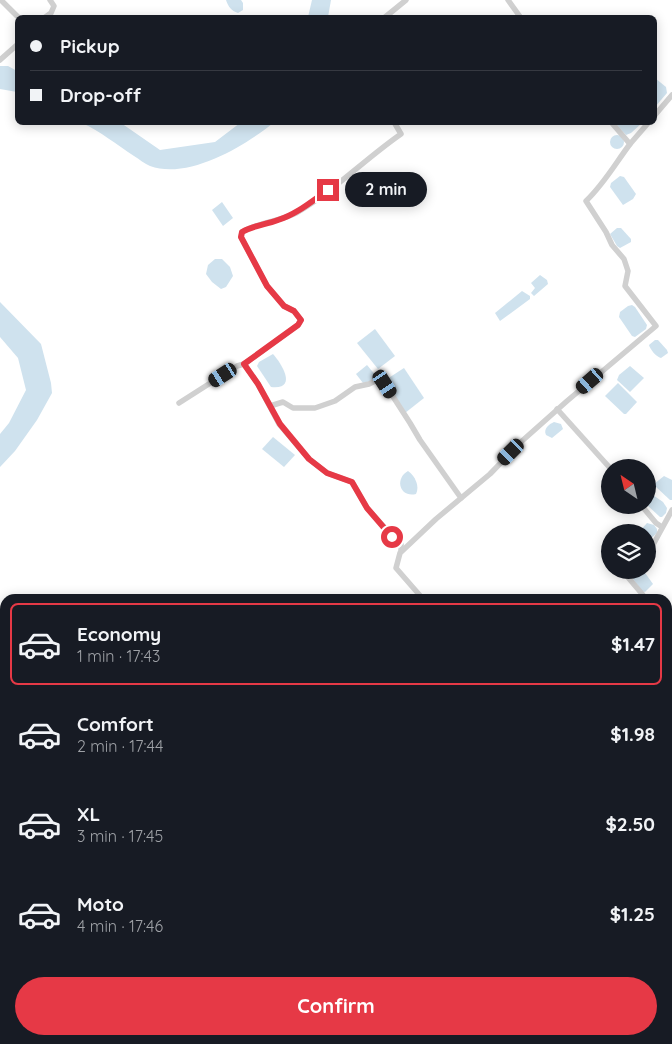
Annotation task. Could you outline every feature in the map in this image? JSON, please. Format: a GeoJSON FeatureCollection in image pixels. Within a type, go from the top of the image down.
{"type":"FeatureCollection","features":[{"type":"Feature","properties":{"kind":"street"},"geometry":{"type":"LineString","coordinates":[[1,0],[16,15]]}},
{"type":"Feature","properties":{"kind":"street"},"geometry":{"type":"LineString","coordinates":[[47,15],[54,6],[50,0]]}},
{"type":"Feature","properties":{"kind":"street"},"geometry":{"type":"LineString","coordinates":[[388,15],[406,0]]}},
{"type":"Feature","properties":{"kind":"street"},"geometry":{"type":"LineString","coordinates":[[508,0],[518,15]]}},
{"type":"Feature","properties":{"kind":"street"},"geometry":{"type":"LineString","coordinates":[[0,60],[15,47]]}},
{"type":"Feature","properties":{"kind":"street"},"geometry":{"type":"LineString","coordinates":[[657,113],[672,96]]}},
{"type":"Feature","properties":{"kind":"street"},"geometry":{"type":"LineString","coordinates":[[179,403],[237,366],[244,364],[298,325],[301,320],[294,311],[284,306],[267,286],[241,237],[242,232],[251,227],[277,221],[296,213],[401,134],[396,125]]}},
{"type":"Feature","properties":{"kind":"street"},"geometry":{"type":"LineString","coordinates":[[614,125],[630,144]]}},
{"type":"Feature","properties":{"kind":"street"},"geometry":{"type":"LineString","coordinates":[[400,553],[436,519],[490,474],[522,441],[558,409],[656,326],[625,286],[628,270],[624,259],[612,245],[586,201],[606,179],[612,168],[646,125]]}},
{"type":"Feature","properties":{"kind":"street"},"geometry":{"type":"LineString","coordinates":[[244,364],[258,384],[280,424],[309,459],[327,473],[352,482],[367,508],[392,537],[401,544],[402,548],[396,568],[419,594]]}},
{"type":"Feature","properties":{"kind":"street"},"geometry":{"type":"LineString","coordinates":[[270,406],[283,402],[293,408],[315,408],[335,401],[355,388],[381,378],[420,440],[461,498]]}},
{"type":"Feature","properties":{"kind":"street"},"geometry":{"type":"LineString","coordinates":[[558,409],[602,459]]}},
{"type":"Feature","properties":{"kind":"street"},"geometry":{"type":"LineString","coordinates":[[656,539],[672,510]]}},
{"type":"Feature","properties":{"kind":"street"},"geometry":{"type":"LineString","coordinates":[[648,514],[662,528]]}},
{"type":"Feature","properties":{"kind":"street"},"geometry":{"type":"LineString","coordinates":[[629,579],[641,594]]}},
{"type":"Feature","properties":{"kind":"water"},"geometry":{"type":"Polygon","coordinates":[[[226,0],[241,0],[243,10],[238,13],[233,11],[226,0]]]}},
{"type":"Feature","properties":{"kind":"water"},"geometry":{"type":"Polygon","coordinates":[[[312,0],[331,0],[328,15],[308,15],[312,0]]]}},
{"type":"Feature","properties":{"kind":"water"},"geometry":{"type":"Polygon","coordinates":[[[0,66],[8,66],[15,70],[15,92],[0,89],[0,66]]]}},
{"type":"Feature","properties":{"kind":"water"},"geometry":{"type":"Polygon","coordinates":[[[657,80],[666,87],[667,93],[657,105],[657,80]]]}},
{"type":"Feature","properties":{"kind":"water"},"geometry":{"type":"Polygon","coordinates":[[[87,125],[124,125],[160,150],[215,142],[237,125],[270,125],[232,150],[215,158],[198,165],[165,169],[146,164],[87,125]]]}},
{"type":"Feature","properties":{"kind":"water"},"geometry":{"type":"Polygon","coordinates":[[[617,125],[640,125],[631,133],[626,135],[617,125]]]}},
{"type":"Feature","properties":{"kind":"water"},"geometry":{"type":"Polygon","coordinates":[[[614,135],[620,135],[624,142],[620,149],[614,149],[610,145],[610,139],[614,135]]]}},
{"type":"Feature","properties":{"kind":"water"},"geometry":{"type":"Polygon","coordinates":[[[620,176],[624,177],[636,194],[633,199],[623,205],[610,187],[611,183],[620,176]]]}},
{"type":"Feature","properties":{"kind":"water"},"geometry":{"type":"Polygon","coordinates":[[[222,202],[233,218],[223,226],[212,210],[222,202]]]}},
{"type":"Feature","properties":{"kind":"water"},"geometry":{"type":"Polygon","coordinates":[[[617,228],[621,228],[631,239],[631,242],[620,248],[610,234],[617,228]]]}},
{"type":"Feature","properties":{"kind":"water"},"geometry":{"type":"Polygon","coordinates":[[[215,259],[222,259],[230,267],[233,276],[226,287],[221,289],[206,274],[208,265],[215,259]]]}},
{"type":"Feature","properties":{"kind":"water"},"geometry":{"type":"Polygon","coordinates":[[[540,275],[547,280],[548,284],[534,296],[531,293],[535,288],[531,283],[540,275]]]}},
{"type":"Feature","properties":{"kind":"water"},"geometry":{"type":"Polygon","coordinates":[[[522,291],[530,296],[530,299],[500,321],[495,313],[522,291]]]}},
{"type":"Feature","properties":{"kind":"water"},"geometry":{"type":"Polygon","coordinates":[[[0,302],[41,344],[52,393],[37,420],[15,451],[0,467],[0,434],[9,423],[26,390],[18,358],[0,337],[0,302]]]}},
{"type":"Feature","properties":{"kind":"water"},"geometry":{"type":"Polygon","coordinates":[[[632,305],[647,325],[646,329],[635,337],[632,336],[619,317],[620,312],[632,305]]]}},
{"type":"Feature","properties":{"kind":"water"},"geometry":{"type":"Polygon","coordinates":[[[375,329],[395,356],[378,369],[357,343],[375,329]]]}},
{"type":"Feature","properties":{"kind":"water"},"geometry":{"type":"Polygon","coordinates":[[[658,340],[668,353],[661,358],[654,353],[649,345],[658,340]]]}},
{"type":"Feature","properties":{"kind":"water"},"geometry":{"type":"Polygon","coordinates":[[[273,354],[286,375],[284,385],[279,387],[271,387],[257,366],[259,362],[273,354]]]}},
{"type":"Feature","properties":{"kind":"water"},"geometry":{"type":"Polygon","coordinates":[[[367,365],[377,377],[363,383],[356,374],[367,365]]]}},
{"type":"Feature","properties":{"kind":"water"},"geometry":{"type":"Polygon","coordinates":[[[630,366],[644,378],[630,392],[617,380],[619,375],[630,366]]]}},
{"type":"Feature","properties":{"kind":"water"},"geometry":{"type":"Polygon","coordinates":[[[404,368],[424,398],[405,413],[384,381],[404,368]]]}},
{"type":"Feature","properties":{"kind":"water"},"geometry":{"type":"Polygon","coordinates":[[[618,383],[637,402],[626,414],[605,396],[618,383]]]}},
{"type":"Feature","properties":{"kind":"water"},"geometry":{"type":"Polygon","coordinates":[[[554,422],[561,424],[563,429],[552,438],[546,435],[545,431],[548,425],[554,422]]]}},
{"type":"Feature","properties":{"kind":"water"},"geometry":{"type":"Polygon","coordinates":[[[273,437],[295,455],[284,467],[262,449],[273,437]]]}},
{"type":"Feature","properties":{"kind":"water"},"geometry":{"type":"Polygon","coordinates":[[[408,471],[416,481],[416,494],[406,493],[401,487],[401,479],[408,471]]]}},
{"type":"Feature","properties":{"kind":"water"},"geometry":{"type":"Polygon","coordinates":[[[664,476],[672,480],[672,500],[656,487],[656,482],[664,476]]]}},
{"type":"Feature","properties":{"kind":"water"},"geometry":{"type":"Polygon","coordinates":[[[656,497],[667,508],[666,513],[660,517],[656,513],[656,497]]]}},
{"type":"Feature","properties":{"kind":"water"},"geometry":{"type":"Polygon","coordinates":[[[633,579],[649,579],[653,584],[645,592],[642,591],[633,579]]]}},
{"type":"Feature","properties":{"kind":"route"},"geometry":{"type":"LineString","coordinates":[[328,190],[296,213],[277,221],[251,227],[242,232],[241,237],[267,286],[284,306],[294,311],[301,320],[298,325],[244,364],[258,384],[280,424],[309,459],[327,473],[352,482],[367,508],[392,537]]}}]}
